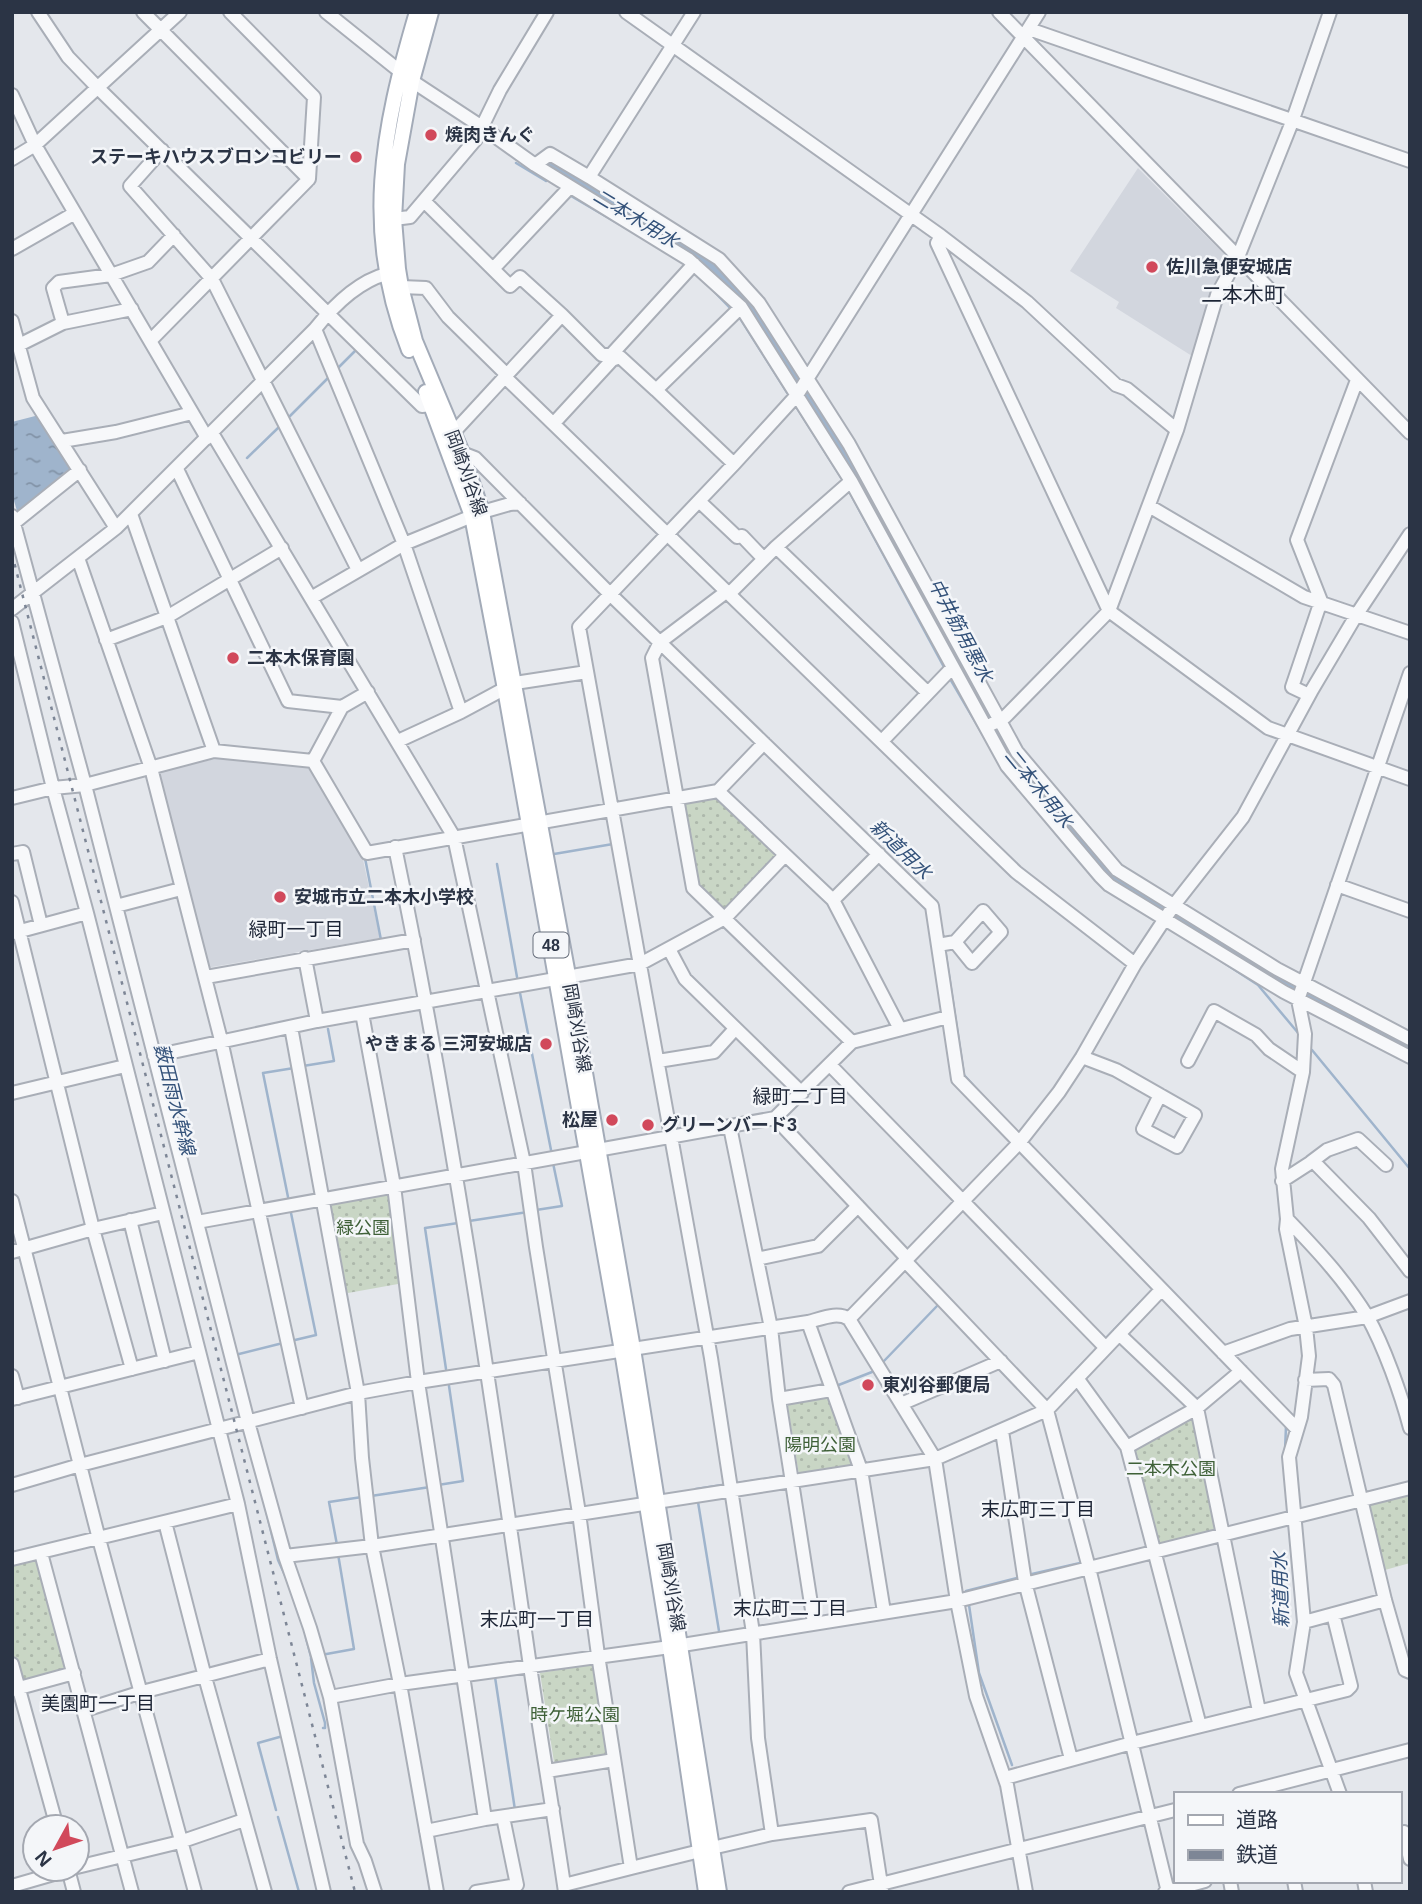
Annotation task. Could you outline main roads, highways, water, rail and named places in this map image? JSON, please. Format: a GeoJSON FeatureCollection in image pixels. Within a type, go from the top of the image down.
{"type":"FeatureCollection","features":[{"type":"Feature","properties":{"kind":"main road","name":"岡崎刈谷線"},"geometry":{"type":"LineString","coordinates":[[416,12],[399,72],[382,171],[380,217],[386,274],[402,334],[477,514]]}},
{"type":"Feature","properties":{"kind":"main road","name":"岡崎刈谷線"},"geometry":{"type":"LineString","coordinates":[[431,12],[412,81],[397,164],[394,219],[401,287],[415,341],[462,453],[477,514],[510,686],[628,1350],[676,1645],[706,1849],[706,1892]]}},
{"type":"Feature","properties":{"kind":"main road","name":"岡崎刈谷線"},"geometry":{"type":"LineString","coordinates":[[706,1849],[719,1892]]}},
{"type":"Feature","properties":{"kind":"water"},"geometry":{"type":"Polygon","coordinates":[[[39,415],[73,471],[21,513],[17,511],[12,494],[12,422],[39,415]]]}},
{"type":"Feature","properties":{"kind":"waterway","name":"中井筋用悪水"},"geometry":{"type":"LineString","coordinates":[[548,161],[713,265],[751,306],[844,451],[1010,758],[1109,873],[1295,989],[1410,1047]]}},
{"type":"Feature","properties":{"kind":"waterway","name":"二本木用水"},"geometry":{"type":"LineString","coordinates":[[516,163],[546,181]]}},
{"type":"Feature","properties":{"kind":"waterway","name":"二本木用水"},"geometry":{"type":"LineString","coordinates":[[571,196],[641,237]]}},
{"type":"Feature","properties":{"kind":"waterway","name":"二本木用水"},"geometry":{"type":"LineString","coordinates":[[702,279],[730,308]]}},
{"type":"Feature","properties":{"kind":"waterway","name":"二本木用水"},"geometry":{"type":"LineString","coordinates":[[738,315],[788,394]]}},
{"type":"Feature","properties":{"kind":"waterway"},"geometry":{"type":"LineString","coordinates":[[337,369],[358,348]]}},
{"type":"Feature","properties":{"kind":"waterway"},"geometry":{"type":"LineString","coordinates":[[290,416],[330,376]]}},
{"type":"Feature","properties":{"kind":"waterway","name":"二本木用水"},"geometry":{"type":"LineString","coordinates":[[797,408],[842,479]]}},
{"type":"Feature","properties":{"kind":"waterway"},"geometry":{"type":"LineString","coordinates":[[247,458],[278,428]]}},
{"type":"Feature","properties":{"kind":"waterway","name":"二本木用水"},"geometry":{"type":"LineString","coordinates":[[850,493],[945,669]]}},
{"type":"Feature","properties":{"kind":"waterway","name":"新道用水"},"geometry":{"type":"LineString","coordinates":[[617,592],[645,619]]}},
{"type":"Feature","properties":{"kind":"waterway","name":"二本木用水"},"geometry":{"type":"LineString","coordinates":[[949,677],[990,747]]}},
{"type":"Feature","properties":{"kind":"waterway"},"geometry":{"type":"LineString","coordinates":[[554,854],[613,844]]}},
{"type":"Feature","properties":{"kind":"waterway"},"geometry":{"type":"LineString","coordinates":[[365,858],[381,940]]}},
{"type":"Feature","properties":{"kind":"waterway"},"geometry":{"type":"LineString","coordinates":[[497,864],[517,977]]}},
{"type":"Feature","properties":{"kind":"waterway","name":"新道用水"},"geometry":{"type":"LineString","coordinates":[[945,949],[964,1075],[987,1100]]}},
{"type":"Feature","properties":{"kind":"waterway","name":"二本木用水"},"geometry":{"type":"LineString","coordinates":[[1221,961],[1258,985],[1299,1034]]}},
{"type":"Feature","properties":{"kind":"waterway"},"geometry":{"type":"LineString","coordinates":[[520,993],[552,1155]]}},
{"type":"Feature","properties":{"kind":"waterway"},"geometry":{"type":"LineString","coordinates":[[303,1066],[334,1061],[328,1029]]}},
{"type":"Feature","properties":{"kind":"waterway","name":"二本木用水"},"geometry":{"type":"LineString","coordinates":[[1312,1050],[1410,1169]]}},
{"type":"Feature","properties":{"kind":"waterway"},"geometry":{"type":"LineString","coordinates":[[288,1197],[263,1073],[294,1068]]}},
{"type":"Feature","properties":{"kind":"waterway"},"geometry":{"type":"LineString","coordinates":[[536,1210],[562,1206],[553,1163]]}},
{"type":"Feature","properties":{"kind":"waterway"},"geometry":{"type":"LineString","coordinates":[[469,1221],[528,1212]]}},
{"type":"Feature","properties":{"kind":"waterway"},"geometry":{"type":"LineString","coordinates":[[291,1213],[316,1335],[295,1340]]}},
{"type":"Feature","properties":{"kind":"waterway"},"geometry":{"type":"LineString","coordinates":[[446,1369],[425,1228],[458,1223]]}},
{"type":"Feature","properties":{"kind":"waterway"},"geometry":{"type":"LineString","coordinates":[[1107,1337],[1153,1289]]}},
{"type":"Feature","properties":{"kind":"waterway"},"geometry":{"type":"LineString","coordinates":[[884,1361],[937,1306]]}},
{"type":"Feature","properties":{"kind":"waterway"},"geometry":{"type":"LineString","coordinates":[[235,1355],[279,1344]]}},
{"type":"Feature","properties":{"kind":"waterway"},"geometry":{"type":"LineString","coordinates":[[1050,1398],[1096,1349]]}},
{"type":"Feature","properties":{"kind":"waterway"},"geometry":{"type":"LineString","coordinates":[[836,1386],[872,1372]]}},
{"type":"Feature","properties":{"kind":"waterway"},"geometry":{"type":"LineString","coordinates":[[438,1485],[463,1481],[449,1386]]}},
{"type":"Feature","properties":{"kind":"waterway","name":"新道用水"},"geometry":{"type":"LineString","coordinates":[[1284,1424],[1285,1451]]}},
{"type":"Feature","properties":{"kind":"waterway"},"geometry":{"type":"LineString","coordinates":[[738,1483],[783,1476]]}},
{"type":"Feature","properties":{"kind":"waterway"},"geometry":{"type":"LineString","coordinates":[[696,1489],[722,1485]]}},
{"type":"Feature","properties":{"kind":"waterway"},"geometry":{"type":"LineString","coordinates":[[371,1496],[430,1487]]}},
{"type":"Feature","properties":{"kind":"waterway","name":"薮田雨水幹線"},"geometry":{"type":"LineString","coordinates":[[262,1494],[278,1560],[288,1582]]}},
{"type":"Feature","properties":{"kind":"waterway"},"geometry":{"type":"LineString","coordinates":[[337,1545],[329,1502],[362,1497]]}},
{"type":"Feature","properties":{"kind":"waterway"},"geometry":{"type":"LineString","coordinates":[[698,1502],[719,1631]]}},
{"type":"Feature","properties":{"kind":"waterway"},"geometry":{"type":"LineString","coordinates":[[321,1655],[354,1649],[338,1554]]}},
{"type":"Feature","properties":{"kind":"waterway"},"geometry":{"type":"LineString","coordinates":[[1032,1574],[1080,1563]]}},
{"type":"Feature","properties":{"kind":"waterway"},"geometry":{"type":"LineString","coordinates":[[966,1591],[1017,1578]]}},
{"type":"Feature","properties":{"kind":"waterway"},"geometry":{"type":"LineString","coordinates":[[969,1605],[979,1673],[1012,1765]]}},
{"type":"Feature","properties":{"kind":"waterway","name":"薮田雨水幹線"},"geometry":{"type":"LineString","coordinates":[[306,1638],[311,1657]]}},
{"type":"Feature","properties":{"kind":"waterway"},"geometry":{"type":"LineString","coordinates":[[313,1657],[314,1683],[325,1723],[323,1728]]}},
{"type":"Feature","properties":{"kind":"waterway"},"geometry":{"type":"LineString","coordinates":[[495,1677],[515,1810]]}},
{"type":"Feature","properties":{"kind":"waterway"},"geometry":{"type":"LineString","coordinates":[[276,1810],[258,1743],[283,1736]]}},
{"type":"Feature","properties":{"kind":"waterway"},"geometry":{"type":"LineString","coordinates":[[278,1817],[299,1892]]}},
{"type":"Feature","properties":{"kind":"railway"},"geometry":{"type":"LineString","coordinates":[[12,554],[355,1892]]}},
{"type":"Feature","properties":{"kind":"place","name":"焼肉きんぐ"},"geometry":{"type":"Point","coordinates":[431,135]}},
{"type":"Feature","properties":{"kind":"place","name":"ステーキハウスブロンコビリー"},"geometry":{"type":"Point","coordinates":[356,157]}},
{"type":"Feature","properties":{"kind":"place","name":"佐川急便安城店"},"geometry":{"type":"Point","coordinates":[1152,267]}},
{"type":"Feature","properties":{"kind":"place","name":"二本木保育園"},"geometry":{"type":"Point","coordinates":[233,658]}},
{"type":"Feature","properties":{"kind":"place","name":"安城市立二本木小学校"},"geometry":{"type":"Point","coordinates":[280,897]}},
{"type":"Feature","properties":{"kind":"place","name":"やきまる 三河安城店"},"geometry":{"type":"Point","coordinates":[546,1044]}},
{"type":"Feature","properties":{"kind":"place","name":"松屋"},"geometry":{"type":"Point","coordinates":[612,1120]}},
{"type":"Feature","properties":{"kind":"place","name":"グリーンバード3"},"geometry":{"type":"Point","coordinates":[648,1125]}},
{"type":"Feature","properties":{"kind":"place","name":"東刈谷郵便局"},"geometry":{"type":"Point","coordinates":[868,1385]}},
{"type":"Feature","properties":{"kind":"district","name":"二本木町"},"geometry":{"type":"Point","coordinates":[1243,295]}},
{"type":"Feature","properties":{"kind":"district","name":"緑町一丁目"},"geometry":{"type":"Point","coordinates":[296,929]}},
{"type":"Feature","properties":{"kind":"district","name":"緑町二丁目"},"geometry":{"type":"Point","coordinates":[800,1096]}},
{"type":"Feature","properties":{"kind":"district","name":"末広町三丁目"},"geometry":{"type":"Point","coordinates":[1038,1509]}},
{"type":"Feature","properties":{"kind":"district","name":"末広町二丁目"},"geometry":{"type":"Point","coordinates":[790,1608]}},
{"type":"Feature","properties":{"kind":"district","name":"末広町一丁目"},"geometry":{"type":"Point","coordinates":[537,1619]}},
{"type":"Feature","properties":{"kind":"district","name":"美園町一丁目"},"geometry":{"type":"Point","coordinates":[98,1703]}},
{"type":"Feature","properties":{"kind":"park label","name":"緑公園"},"geometry":{"type":"Point","coordinates":[363,1228]}},
{"type":"Feature","properties":{"kind":"park label","name":"陽明公園"},"geometry":{"type":"Point","coordinates":[820,1445]}},
{"type":"Feature","properties":{"kind":"park label","name":"二本木公園"},"geometry":{"type":"Point","coordinates":[1171,1469]}},
{"type":"Feature","properties":{"kind":"park label","name":"時ケ堀公園"},"geometry":{"type":"Point","coordinates":[575,1715]}}]}
